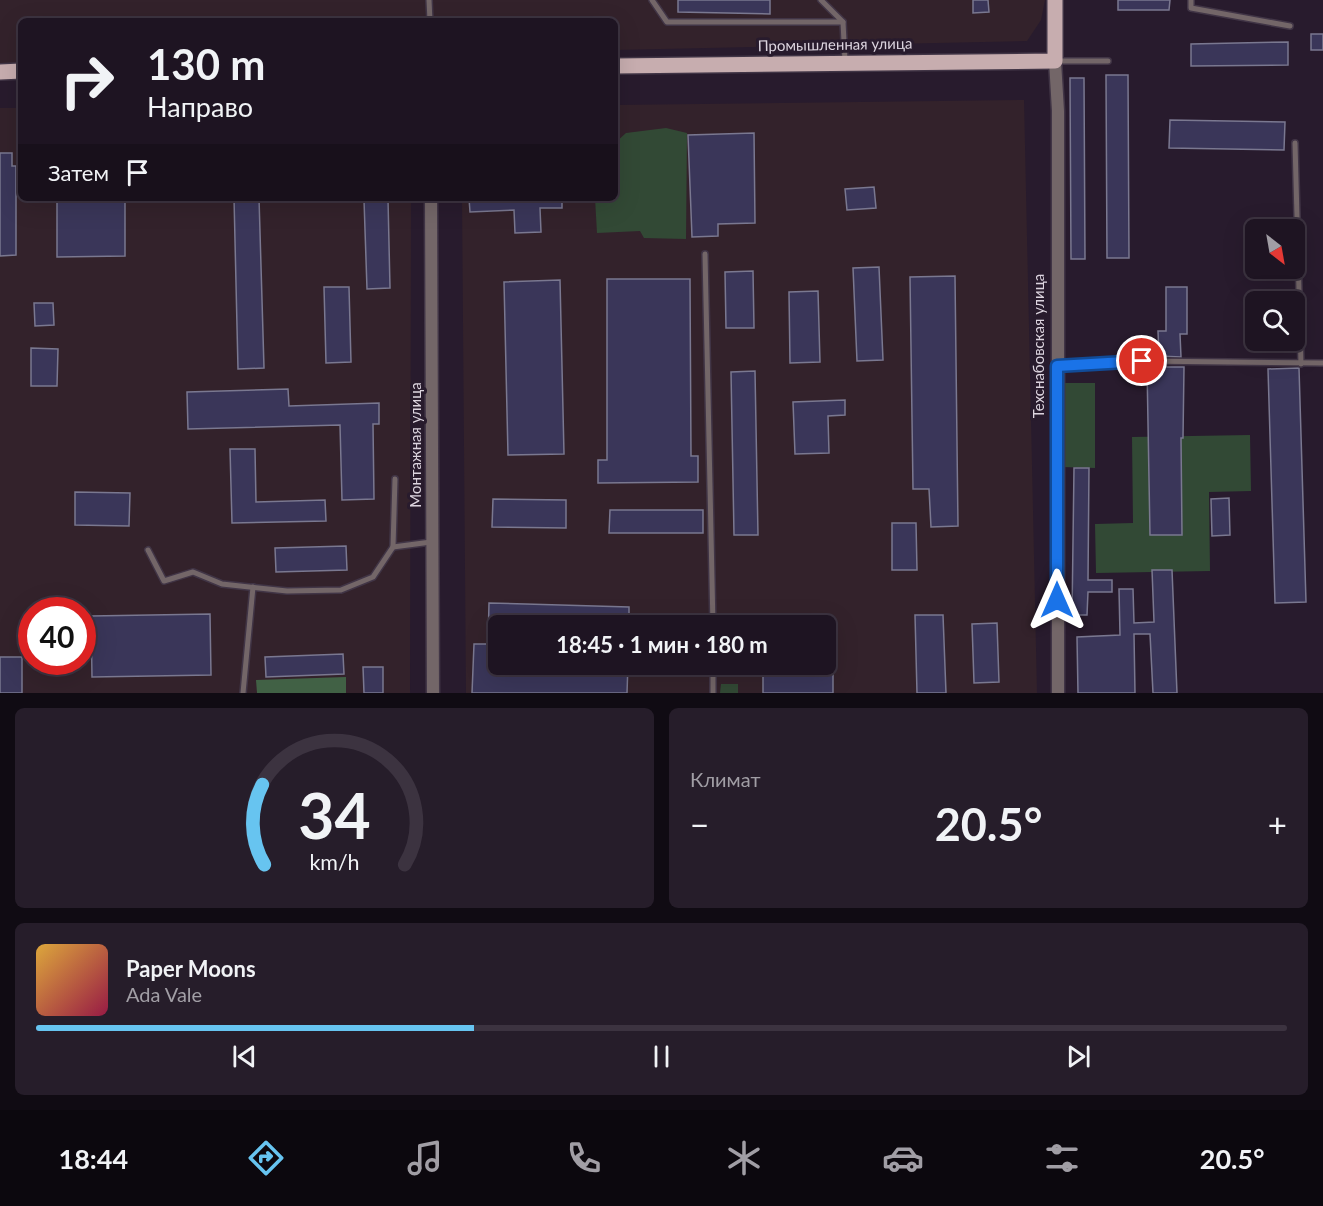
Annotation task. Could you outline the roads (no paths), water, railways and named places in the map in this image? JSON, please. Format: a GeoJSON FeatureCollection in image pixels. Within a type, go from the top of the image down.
{"type":"FeatureCollection","features":[{"type":"Feature","properties":{"kind":"main road","name":"Техснабовская улица"},"geometry":{"type":"LineString","coordinates":[[1055,0],[1055,61]]}},
{"type":"Feature","properties":{"kind":"main road","name":"Промышленная улица"},"geometry":{"type":"LineString","coordinates":[[618,66],[1055,61]]}},
{"type":"Feature","properties":{"kind":"main road"},"geometry":{"type":"LineString","coordinates":[[0,72],[18,71]]}},
{"type":"Feature","properties":{"kind":"street","name":"Техснабовская улица"},"geometry":{"type":"LineString","coordinates":[[1055,61],[1058,111],[1058,693]]}},
{"type":"Feature","properties":{"kind":"street","name":"Монтажная улица"},"geometry":{"type":"LineString","coordinates":[[431,201],[433,693]]}},
{"type":"Feature","properties":{"kind":"lane"},"geometry":{"type":"LineString","coordinates":[[429,0],[430,18]]}},
{"type":"Feature","properties":{"kind":"lane"},"geometry":{"type":"LineString","coordinates":[[652,0],[667,22],[843,22]]}},
{"type":"Feature","properties":{"kind":"lane"},"geometry":{"type":"LineString","coordinates":[[821,0],[843,22],[845,62]]}},
{"type":"Feature","properties":{"kind":"lane"},"geometry":{"type":"LineString","coordinates":[[1191,0],[1191,8],[1290,26]]}},
{"type":"Feature","properties":{"kind":"lane"},"geometry":{"type":"LineString","coordinates":[[1055,61],[1108,61]]}},
{"type":"Feature","properties":{"kind":"lane"},"geometry":{"type":"LineString","coordinates":[[1295,143],[1301,364]]}},
{"type":"Feature","properties":{"kind":"lane"},"geometry":{"type":"LineString","coordinates":[[705,254],[713,615]]}},
{"type":"Feature","properties":{"kind":"lane"},"geometry":{"type":"LineString","coordinates":[[1057,366],[1142,361],[1323,363]]}},
{"type":"Feature","properties":{"kind":"lane"},"geometry":{"type":"LineString","coordinates":[[148,550],[164,580],[193,572],[222,584],[287,591],[341,590],[373,577],[393,547],[395,479]]}},
{"type":"Feature","properties":{"kind":"lane"},"geometry":{"type":"LineString","coordinates":[[393,547],[431,542]]}},
{"type":"Feature","properties":{"kind":"lane"},"geometry":{"type":"LineString","coordinates":[[243,693],[253,587]]}},
{"type":"Feature","properties":{"kind":"lane"},"geometry":{"type":"LineString","coordinates":[[713,675],[713,693]]}}]}
